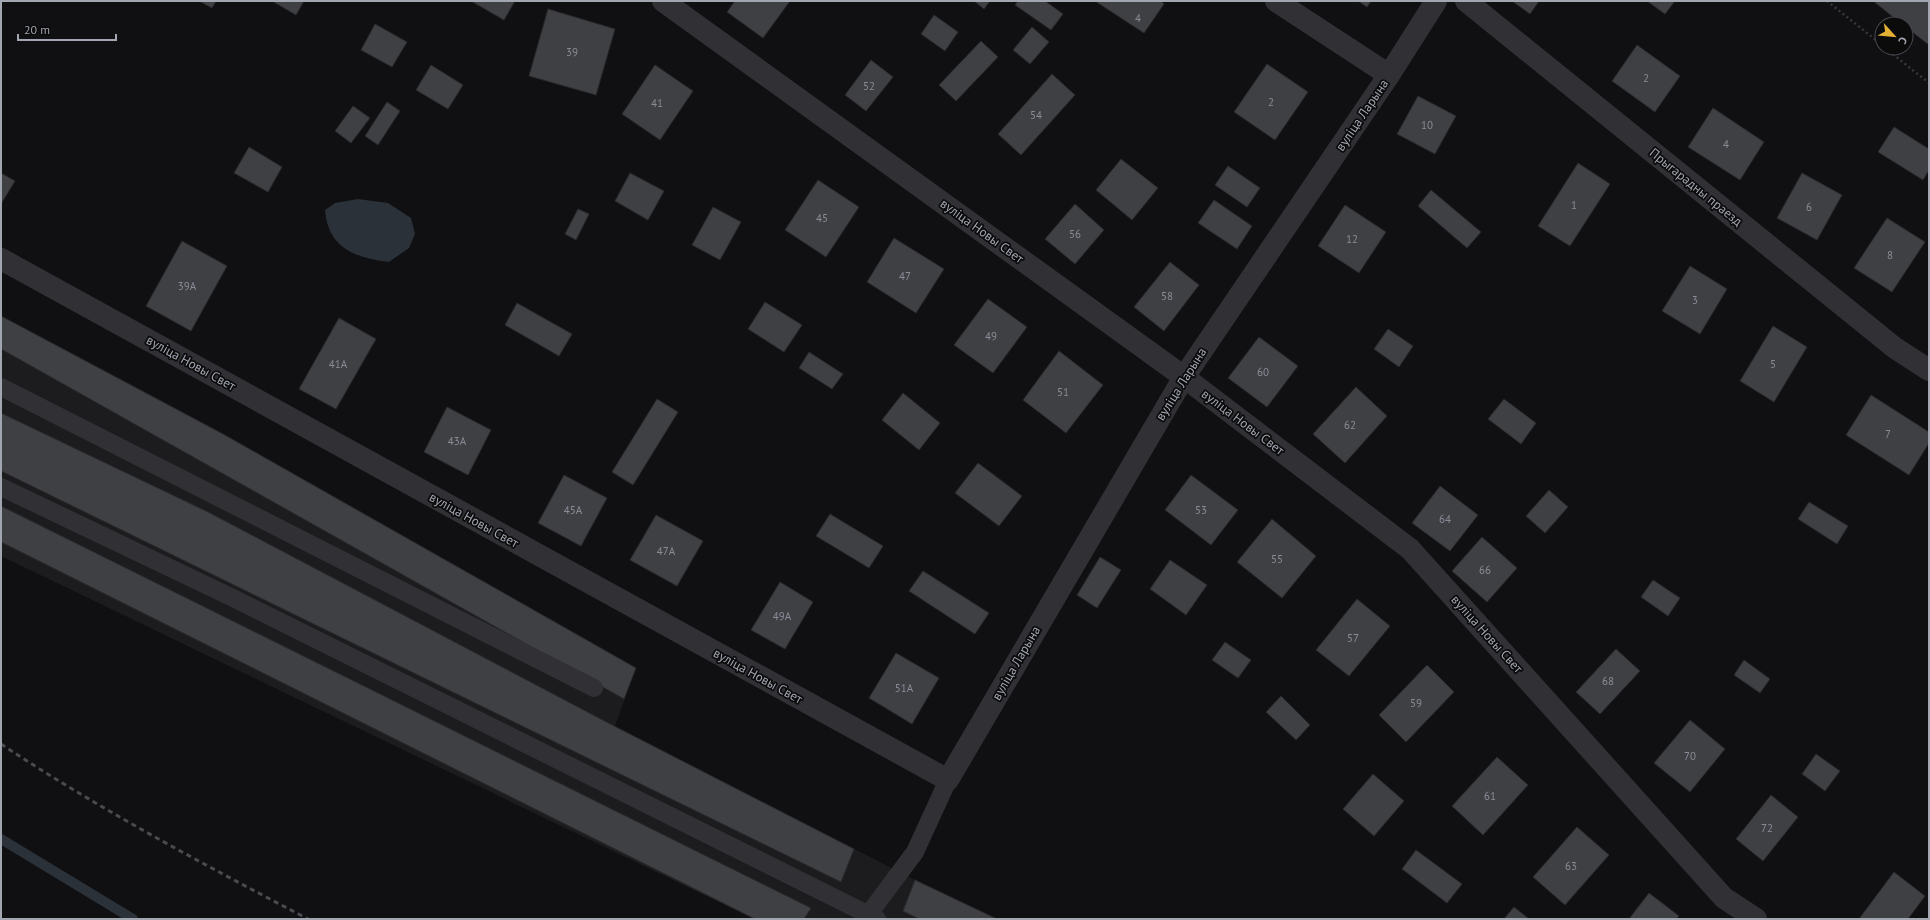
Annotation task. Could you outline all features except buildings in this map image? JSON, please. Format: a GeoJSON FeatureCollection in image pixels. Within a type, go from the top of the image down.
{"type":"FeatureCollection","features":[{"type":"Feature","properties":{"kind":"street","name":"вуліца Новы Свет"},"geometry":{"type":"LineString","coordinates":[[663,1],[1184,377],[1410,549],[1724,898],[1756,919]]}},
{"type":"Feature","properties":{"kind":"street"},"geometry":{"type":"LineString","coordinates":[[1276,1],[1389,75]]}},
{"type":"Feature","properties":{"kind":"street","name":"вуліца Ларына"},"geometry":{"type":"LineString","coordinates":[[948,780],[1184,377],[1389,75],[1436,1]]}},
{"type":"Feature","properties":{"kind":"street","name":"Прыгарадны праезд"},"geometry":{"type":"LineString","coordinates":[[1466,1],[1895,348],[1929,370]]}},
{"type":"Feature","properties":{"kind":"street","name":"вуліца Новы Свет"},"geometry":{"type":"LineString","coordinates":[[1,259],[948,780]]}},
{"type":"Feature","properties":{"kind":"lane"},"geometry":{"type":"LineString","coordinates":[[1,387],[594,688]]}},
{"type":"Feature","properties":{"kind":"lane"},"geometry":{"type":"LineString","coordinates":[[1,487],[232,597],[873,917],[915,852],[948,780]]}},
{"type":"Feature","properties":{"kind":"path"},"geometry":{"type":"LineString","coordinates":[[1827,1],[1874,39]]}},
{"type":"Feature","properties":{"kind":"path"},"geometry":{"type":"LineString","coordinates":[[1895,56],[1929,83]]}},
{"type":"Feature","properties":{"kind":"shaded area"},"geometry":{"type":"Polygon","coordinates":[[[358,199],[388,203],[411,218],[415,234],[409,248],[389,262],[365,258],[345,249],[331,234],[327,223],[325,210],[335,203],[358,199]]]}},
{"type":"Feature","properties":{"kind":"shaded area"},"geometry":{"type":"Polygon","coordinates":[[[1,316],[223,434],[636,668],[615,726],[915,880],[997,919],[754,919],[1,556],[1,316]]]}},
{"type":"Feature","properties":{"kind":"waterway"},"geometry":{"type":"LineString","coordinates":[[1,839],[133,919]]}},
{"type":"Feature","properties":{"kind":"railway"},"geometry":{"type":"LineString","coordinates":[[1,744],[76,791],[191,857],[308,919]]}}]}
